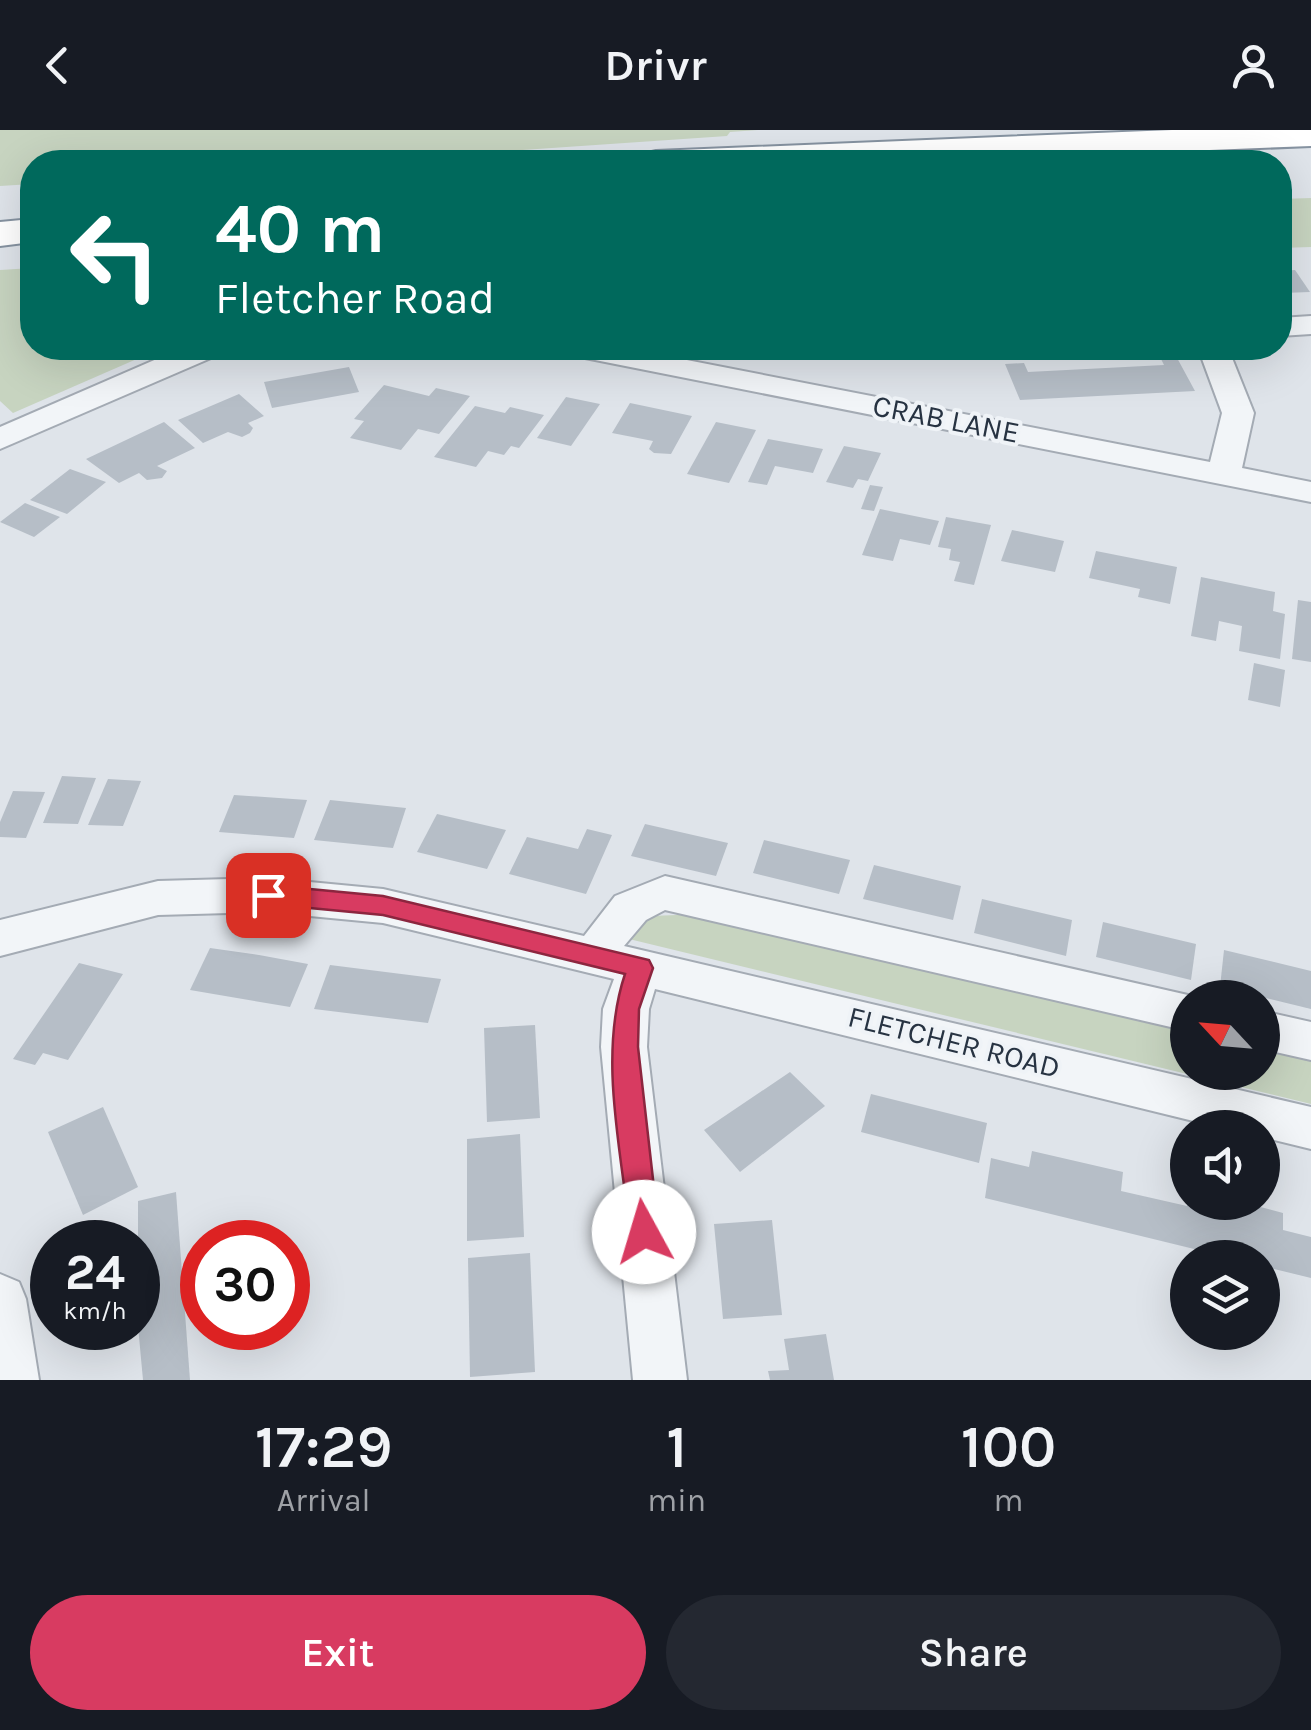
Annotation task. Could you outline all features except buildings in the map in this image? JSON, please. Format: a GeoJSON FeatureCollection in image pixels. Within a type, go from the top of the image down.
{"type":"FeatureCollection","features":[{"type":"Feature","properties":{"kind":"highway"},"geometry":{"type":"LineString","coordinates":[[1092,150],[1310,144]]}},
{"type":"Feature","properties":{"kind":"street"},"geometry":{"type":"LineString","coordinates":[[0,439],[180,360]]}},
{"type":"Feature","properties":{"kind":"street","name":"CRAB LANE"},"geometry":{"type":"LineString","coordinates":[[641,360],[1311,492]]}},
{"type":"Feature","properties":{"kind":"street"},"geometry":{"type":"LineString","coordinates":[[1218,360],[1238,413],[1224,474]]}},
{"type":"Feature","properties":{"kind":"street"},"geometry":{"type":"LineString","coordinates":[[660,1380],[624,1047],[626,1009],[618,963],[616,918],[636,900],[665,893],[1170,1008]]}},
{"type":"Feature","properties":{"kind":"street","name":"FLETCHER ROAD"},"geometry":{"type":"LineString","coordinates":[[0,938],[158,898],[268,895],[383,906],[1311,1128]]}},
{"type":"Feature","properties":{"kind":"street"},"geometry":{"type":"LineString","coordinates":[[1280,1034],[1311,1041]]}},
{"type":"Feature","properties":{"kind":"street"},"geometry":{"type":"LineString","coordinates":[[0,1299],[12,1380]]}},
{"type":"Feature","properties":{"kind":"green space"},"geometry":{"type":"Polygon","coordinates":[[[0,130],[758,130],[730,132],[727,136],[521,150],[20,150],[20,185],[0,186],[0,130]]]}},
{"type":"Feature","properties":{"kind":"green space"},"geometry":{"type":"Polygon","coordinates":[[[1311,198],[1311,247],[1292,248],[1292,199],[1311,198]]]}},
{"type":"Feature","properties":{"kind":"green space"},"geometry":{"type":"Polygon","coordinates":[[[20,269],[20,360],[134,360],[13,413],[0,401],[0,270],[20,269]]]}},
{"type":"Feature","properties":{"kind":"green space"},"geometry":{"type":"Polygon","coordinates":[[[702,914],[1170,1026],[1170,1070],[629,939],[651,916],[702,914]]]}},
{"type":"Feature","properties":{"kind":"green space"},"geometry":{"type":"Polygon","coordinates":[[[1280,1052],[1311,1060],[1311,1104],[1253,1090],[1280,1090],[1280,1052]]]}},
{"type":"Feature","properties":{"kind":"route"},"geometry":{"type":"LineString","coordinates":[[268,895],[322,897],[383,906],[640,968],[626,1009],[624,1047],[644,1232]]}}]}
